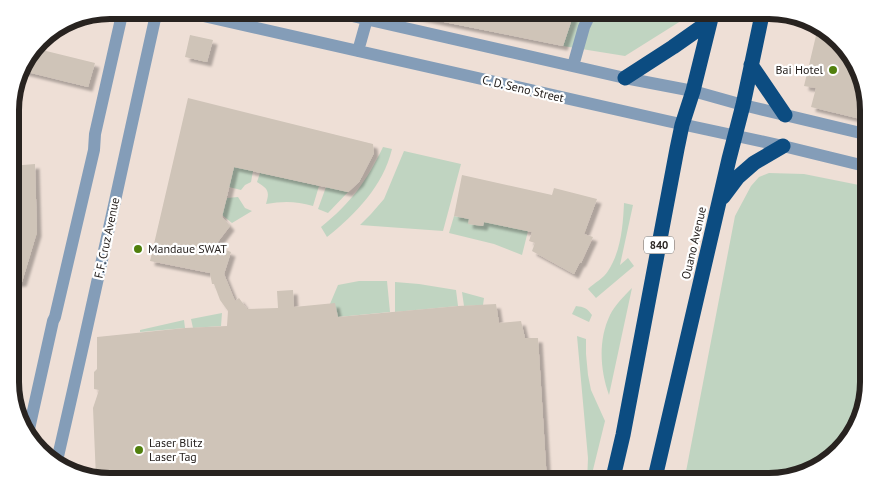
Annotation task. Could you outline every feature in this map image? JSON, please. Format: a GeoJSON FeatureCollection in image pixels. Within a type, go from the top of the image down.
{"type":"FeatureCollection","features":[{"type":"Feature","properties":{"kind":"highway"},"geometry":{"type":"LineString","coordinates":[[626,78],[673,47],[706,19]]}},
{"type":"Feature","properties":{"kind":"highway","name":"840"},"geometry":{"type":"LineString","coordinates":[[614,473],[682,125],[693,91],[710,19]]}},
{"type":"Feature","properties":{"kind":"highway","name":"Ouano Avenue"},"geometry":{"type":"LineString","coordinates":[[656,473],[734,136],[743,105],[761,19]]}},
{"type":"Feature","properties":{"kind":"highway"},"geometry":{"type":"LineString","coordinates":[[751,65],[785,115]]}},
{"type":"Feature","properties":{"kind":"highway"},"geometry":{"type":"LineString","coordinates":[[719,202],[738,177],[754,163],[783,146]]}},
{"type":"Feature","properties":{"kind":"street"},"geometry":{"type":"LineString","coordinates":[[30,426],[94,150],[95,134],[121,19]]}},
{"type":"Feature","properties":{"kind":"street","name":"F.F. Cruz Avenue"},"geometry":{"type":"LineString","coordinates":[[58,457],[155,19]]}},
{"type":"Feature","properties":{"kind":"street","name":"C. D. Seno Street"},"geometry":{"type":"LineString","coordinates":[[217,19],[860,165]]}},
{"type":"Feature","properties":{"kind":"street"},"geometry":{"type":"LineString","coordinates":[[358,51],[367,19],[626,78],[693,91],[860,133]]}},
{"type":"Feature","properties":{"kind":"street"},"geometry":{"type":"LineString","coordinates":[[573,66],[588,19]]}},
{"type":"Feature","properties":{"kind":"green space"},"geometry":{"type":"Polygon","coordinates":[[[572,19],[684,19],[625,56],[563,46],[572,19]]]}},
{"type":"Feature","properties":{"kind":"green space"},"geometry":{"type":"Polygon","coordinates":[[[383,147],[392,149],[388,162],[375,187],[358,209],[327,237],[321,227],[357,191],[383,147]]]}},
{"type":"Feature","properties":{"kind":"green space"},"geometry":{"type":"Polygon","coordinates":[[[404,151],[461,164],[443,231],[360,225],[384,199],[404,151]]]}},
{"type":"Feature","properties":{"kind":"green space"},"geometry":{"type":"Polygon","coordinates":[[[234,167],[253,171],[251,182],[241,190],[229,187],[234,167]]]}},
{"type":"Feature","properties":{"kind":"green space"},"geometry":{"type":"Polygon","coordinates":[[[260,173],[319,186],[313,206],[290,202],[266,204],[267,191],[257,182],[260,173]]]}},
{"type":"Feature","properties":{"kind":"green space"},"geometry":{"type":"Polygon","coordinates":[[[769,173],[804,174],[860,185],[860,388],[857,406],[848,428],[834,447],[810,464],[787,472],[775,473],[686,473],[735,216],[751,186],[759,177],[769,173]]]}},
{"type":"Feature","properties":{"kind":"green space"},"geometry":{"type":"Polygon","coordinates":[[[326,187],[348,192],[328,213],[318,209],[326,187]]]}},
{"type":"Feature","properties":{"kind":"green space"},"geometry":{"type":"Polygon","coordinates":[[[238,197],[245,208],[252,211],[232,223],[222,215],[227,198],[238,197]]]}},
{"type":"Feature","properties":{"kind":"green space"},"geometry":{"type":"Polygon","coordinates":[[[624,203],[633,205],[620,265],[628,258],[634,266],[596,298],[588,289],[606,274],[616,255],[622,229],[624,203]]]}},
{"type":"Feature","properties":{"kind":"green space"},"geometry":{"type":"Polygon","coordinates":[[[454,216],[469,219],[469,224],[483,226],[484,222],[528,231],[522,255],[494,244],[449,233],[454,216]]]}},
{"type":"Feature","properties":{"kind":"green space"},"geometry":{"type":"Polygon","coordinates":[[[359,281],[387,281],[390,312],[338,317],[330,304],[338,285],[359,281]]]}},
{"type":"Feature","properties":{"kind":"green space"},"geometry":{"type":"Polygon","coordinates":[[[395,282],[456,290],[458,306],[395,312],[395,282]]]}},
{"type":"Feature","properties":{"kind":"green space"},"geometry":{"type":"Polygon","coordinates":[[[632,288],[609,395],[602,365],[602,345],[606,325],[612,311],[632,288]]]}},
{"type":"Feature","properties":{"kind":"green space"},"geometry":{"type":"Polygon","coordinates":[[[462,292],[484,298],[483,305],[464,306],[462,292]]]}},
{"type":"Feature","properties":{"kind":"green space"},"geometry":{"type":"Polygon","coordinates":[[[576,306],[585,308],[592,315],[589,322],[572,314],[576,306]]]}},
{"type":"Feature","properties":{"kind":"green space"},"geometry":{"type":"Polygon","coordinates":[[[222,313],[221,326],[193,328],[191,319],[222,313]]]}},
{"type":"Feature","properties":{"kind":"green space"},"geometry":{"type":"Polygon","coordinates":[[[184,320],[185,328],[140,332],[140,330],[184,320]]]}},
{"type":"Feature","properties":{"kind":"green space"},"geometry":{"type":"Polygon","coordinates":[[[577,336],[586,339],[588,375],[591,390],[605,421],[592,473],[587,473],[588,458],[577,336]]]}},
{"type":"Feature","properties":{"kind":"building"},"geometry":{"type":"Polygon","coordinates":[[[429,19],[572,19],[563,46],[429,19]]]}},
{"type":"Feature","properties":{"kind":"building","name":"Bai Hotel"},"geometry":{"type":"Polygon","coordinates":[[[817,32],[834,45],[848,64],[857,86],[860,119],[811,107],[816,88],[804,86],[817,32]]]}},
{"type":"Feature","properties":{"kind":"building"},"geometry":{"type":"Polygon","coordinates":[[[190,35],[213,40],[207,62],[185,57],[190,35]]]}},
{"type":"Feature","properties":{"kind":"building"},"geometry":{"type":"Polygon","coordinates":[[[41,50],[95,63],[88,87],[27,72],[41,50]]]}},
{"type":"Feature","properties":{"kind":"building"},"geometry":{"type":"Polygon","coordinates":[[[188,98],[373,144],[374,153],[359,182],[348,192],[234,167],[222,217],[230,226],[217,243],[223,249],[231,252],[224,274],[235,301],[239,298],[247,309],[278,308],[277,291],[293,290],[294,307],[335,303],[338,317],[496,304],[499,323],[521,321],[525,338],[538,338],[546,473],[96,472],[93,408],[99,390],[94,389],[94,372],[97,369],[97,337],[185,328],[227,326],[228,311],[220,300],[214,284],[212,284],[210,273],[150,261],[188,98]]]}},
{"type":"Feature","properties":{"kind":"building"},"geometry":{"type":"Polygon","coordinates":[[[35,164],[37,232],[22,282],[19,282],[19,165],[35,164]]]}},
{"type":"Feature","properties":{"kind":"building"},"geometry":{"type":"Polygon","coordinates":[[[462,175],[552,195],[554,188],[597,199],[584,234],[593,237],[574,274],[532,251],[535,243],[529,241],[532,232],[484,222],[483,226],[468,224],[469,219],[454,216],[462,175]]]}},
{"type":"Feature","properties":{"kind":"place","name":"Bai Hotel"},"geometry":{"type":"Point","coordinates":[833,70]}},
{"type":"Feature","properties":{"kind":"place","name":"Mandaue SWAT"},"geometry":{"type":"Point","coordinates":[138,249]}},
{"type":"Feature","properties":{"kind":"place","name":"Laser Blitz Laser Tag"},"geometry":{"type":"Point","coordinates":[139,450]}}]}
